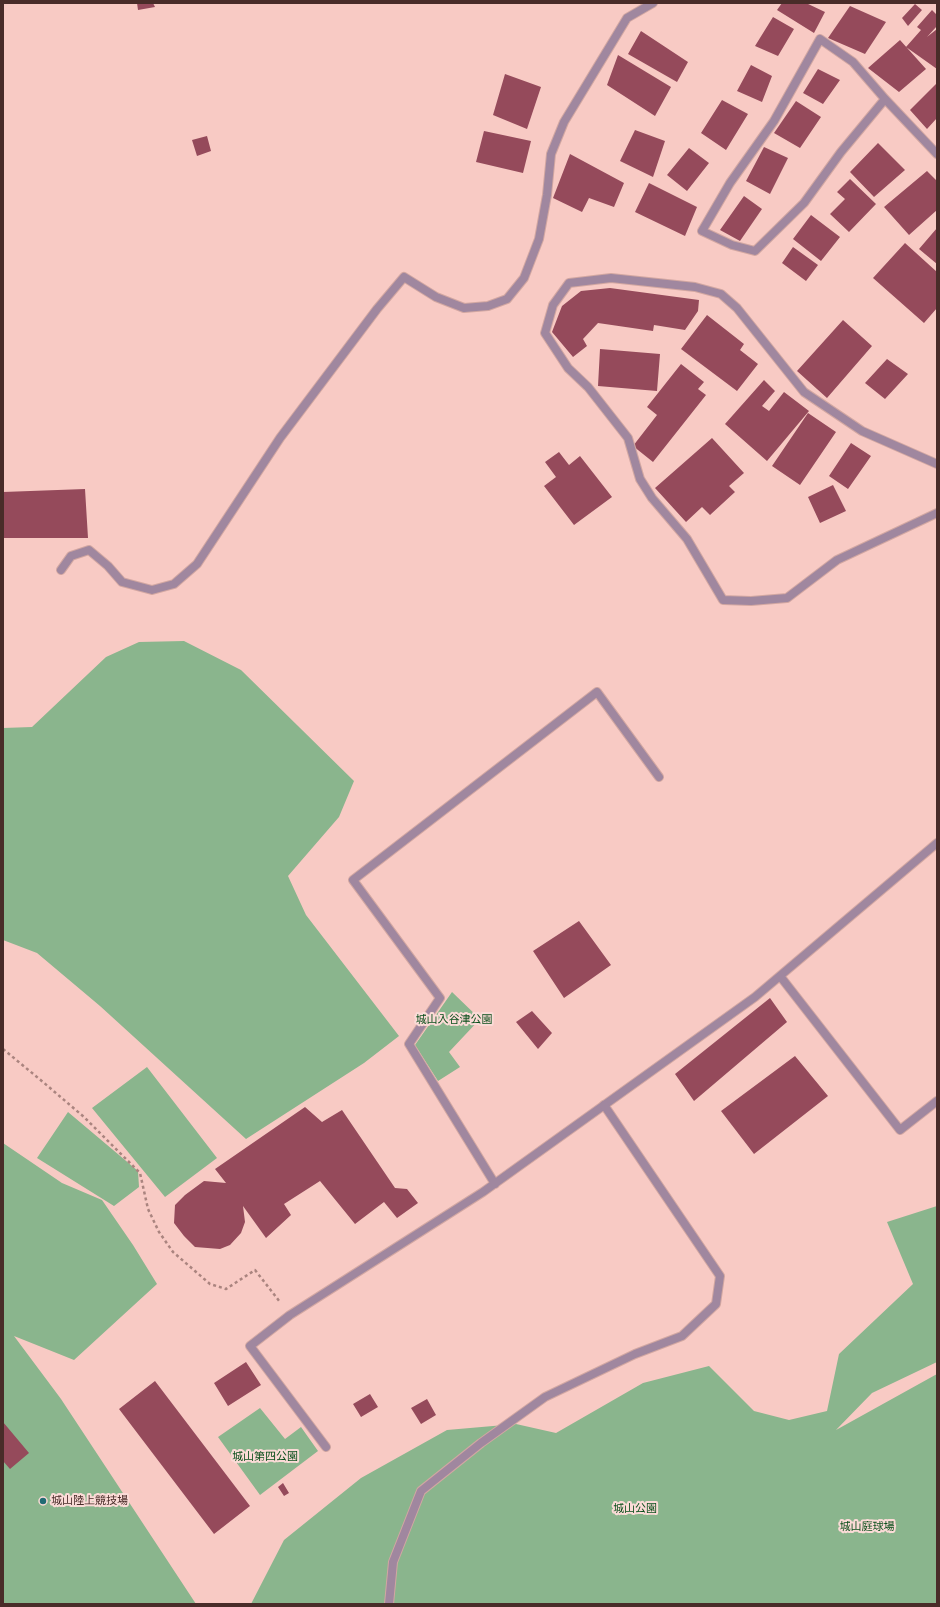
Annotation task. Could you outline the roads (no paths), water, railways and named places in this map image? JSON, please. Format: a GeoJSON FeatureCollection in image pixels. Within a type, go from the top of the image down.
{"type":"FeatureCollection","features":[{"type":"Feature","properties":{"kind":"street"},"geometry":{"type":"LineString","coordinates":[[61,570],[72,556],[89,550],[108,566],[122,582],[152,590],[174,584],[197,564],[280,438],[377,309],[404,277],[436,298],[464,308],[488,306],[507,299],[524,278],[539,239],[547,195],[551,154],[564,122],[627,18],[653,3]]}},
{"type":"Feature","properties":{"kind":"street"},"geometry":{"type":"LineString","coordinates":[[885,99],[841,152],[804,203],[755,251],[732,244],[702,231],[730,183],[774,121],[820,39],[853,62],[885,99],[937,154]]}},
{"type":"Feature","properties":{"kind":"street"},"geometry":{"type":"LineString","coordinates":[[937,464],[862,431],[804,392],[737,308],[721,294],[695,287],[611,278],[569,283],[554,306],[545,333],[568,368],[588,387],[628,438],[640,479],[652,498],[687,540],[723,600],[787,598],[837,560],[937,513]]}},
{"type":"Feature","properties":{"kind":"street"},"geometry":{"type":"LineString","coordinates":[[495,1184],[409,1044],[440,998],[353,880],[597,692],[659,776]]}},
{"type":"Feature","properties":{"kind":"street"},"geometry":{"type":"LineString","coordinates":[[326,1447],[250,1346],[290,1315],[495,1184],[755,997],[937,843]]}},
{"type":"Feature","properties":{"kind":"street"},"geometry":{"type":"LineString","coordinates":[[780,976],[900,1130],[937,1101]]}},
{"type":"Feature","properties":{"kind":"street"},"geometry":{"type":"LineString","coordinates":[[389,1604],[393,1562],[421,1491],[481,1443],[545,1397],[635,1354],[682,1336],[716,1304],[720,1276],[604,1105]]}},
{"type":"Feature","properties":{"kind":"place","name":"城山陸上競技場"},"geometry":{"type":"Point","coordinates":[43,1501]}},
{"type":"Feature","properties":{"kind":"park label","name":"城山入谷津公園"},"geometry":{"type":"Point","coordinates":[454,1020]}},
{"type":"Feature","properties":{"kind":"park label","name":"城山第四公園"},"geometry":{"type":"Point","coordinates":[265,1457]}},
{"type":"Feature","properties":{"kind":"park label","name":"城山公園"},"geometry":{"type":"Point","coordinates":[635,1509]}},
{"type":"Feature","properties":{"kind":"park label","name":"城山庭球場"},"geometry":{"type":"Point","coordinates":[867,1527]}}]}
